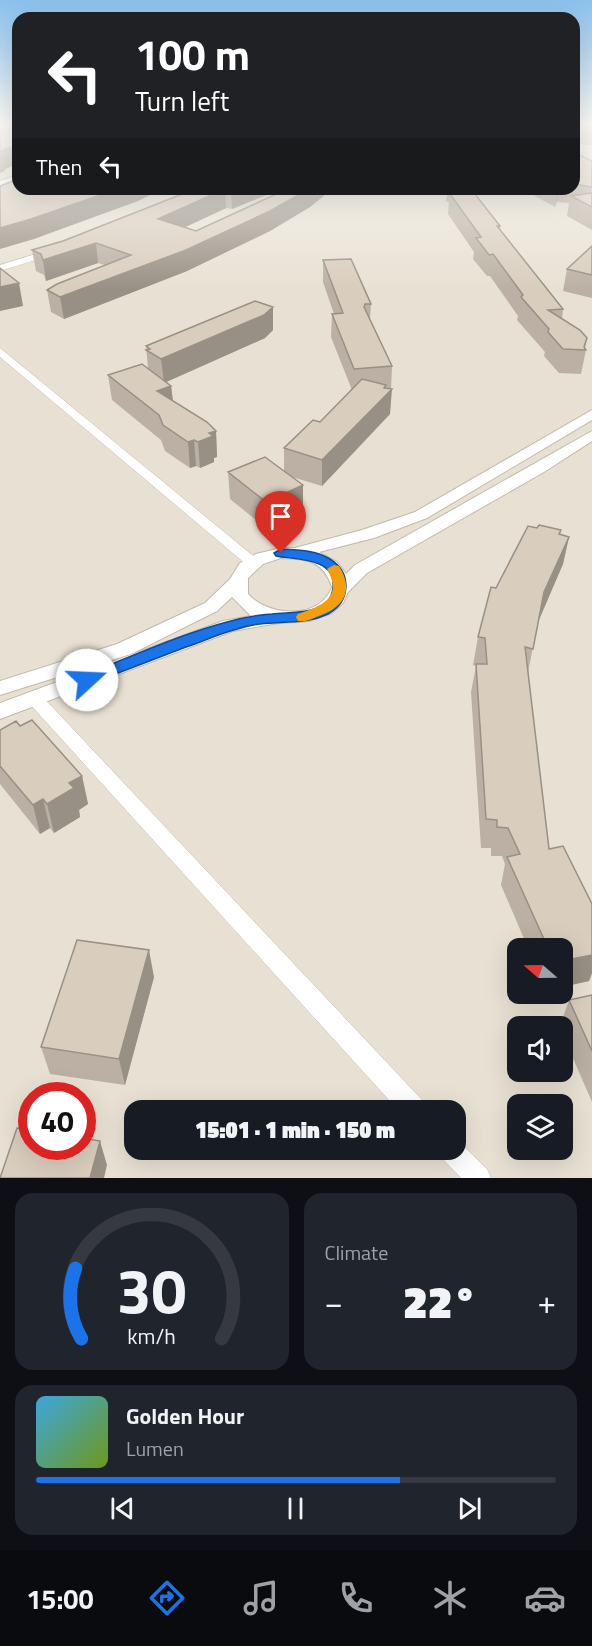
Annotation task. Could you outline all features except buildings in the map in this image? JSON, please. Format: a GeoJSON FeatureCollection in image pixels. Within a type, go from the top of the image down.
{"type":"FeatureCollection","features":[{"type":"Feature","properties":{"kind":"street"},"geometry":{"type":"LineString","coordinates":[[0,268],[57,250]]}},
{"type":"Feature","properties":{"kind":"street"},"geometry":{"type":"LineString","coordinates":[[0,351],[252,562]]}},
{"type":"Feature","properties":{"kind":"street"},"geometry":{"type":"LineString","coordinates":[[0,688],[134,645],[211,607],[237,582],[242,572],[252,562],[266,556],[297,553],[369,534],[421,515],[592,414]]}},
{"type":"Feature","properties":{"kind":"street"},"geometry":{"type":"LineString","coordinates":[[340,590],[361,569],[539,469],[592,435]]}},
{"type":"Feature","properties":{"kind":"street"},"geometry":{"type":"LineString","coordinates":[[237,582],[238,594],[245,604],[258,613],[275,618],[293,619],[311,616],[326,609],[336,600],[340,590],[340,579],[325,561],[297,553]]}},
{"type":"Feature","properties":{"kind":"street"},"geometry":{"type":"LineString","coordinates":[[0,711],[230,626],[275,618]]}},
{"type":"Feature","properties":{"kind":"street"},"geometry":{"type":"LineString","coordinates":[[34,698],[405,1100]]}},
{"type":"Feature","properties":{"kind":"street"},"geometry":{"type":"LineString","coordinates":[[461,1160],[478,1178]]}},
{"type":"Feature","properties":{"kind":"shaded area"},"geometry":{"type":"Polygon","coordinates":[[[0,180],[12,180],[12,195],[580,195],[580,180],[592,180],[592,1178],[0,1178],[0,180]]]}},
{"type":"Feature","properties":{"kind":"slow traffic"},"geometry":{"type":"LineString","coordinates":[[303,617],[326,609],[336,600],[340,590],[340,579],[334,569]]}},
{"type":"Feature","properties":{"kind":"route"},"geometry":{"type":"LineString","coordinates":[[87,680],[230,626],[275,618],[293,619],[311,616],[326,609],[336,600],[340,590],[340,579],[325,561],[297,553],[281,553]]}}]}
